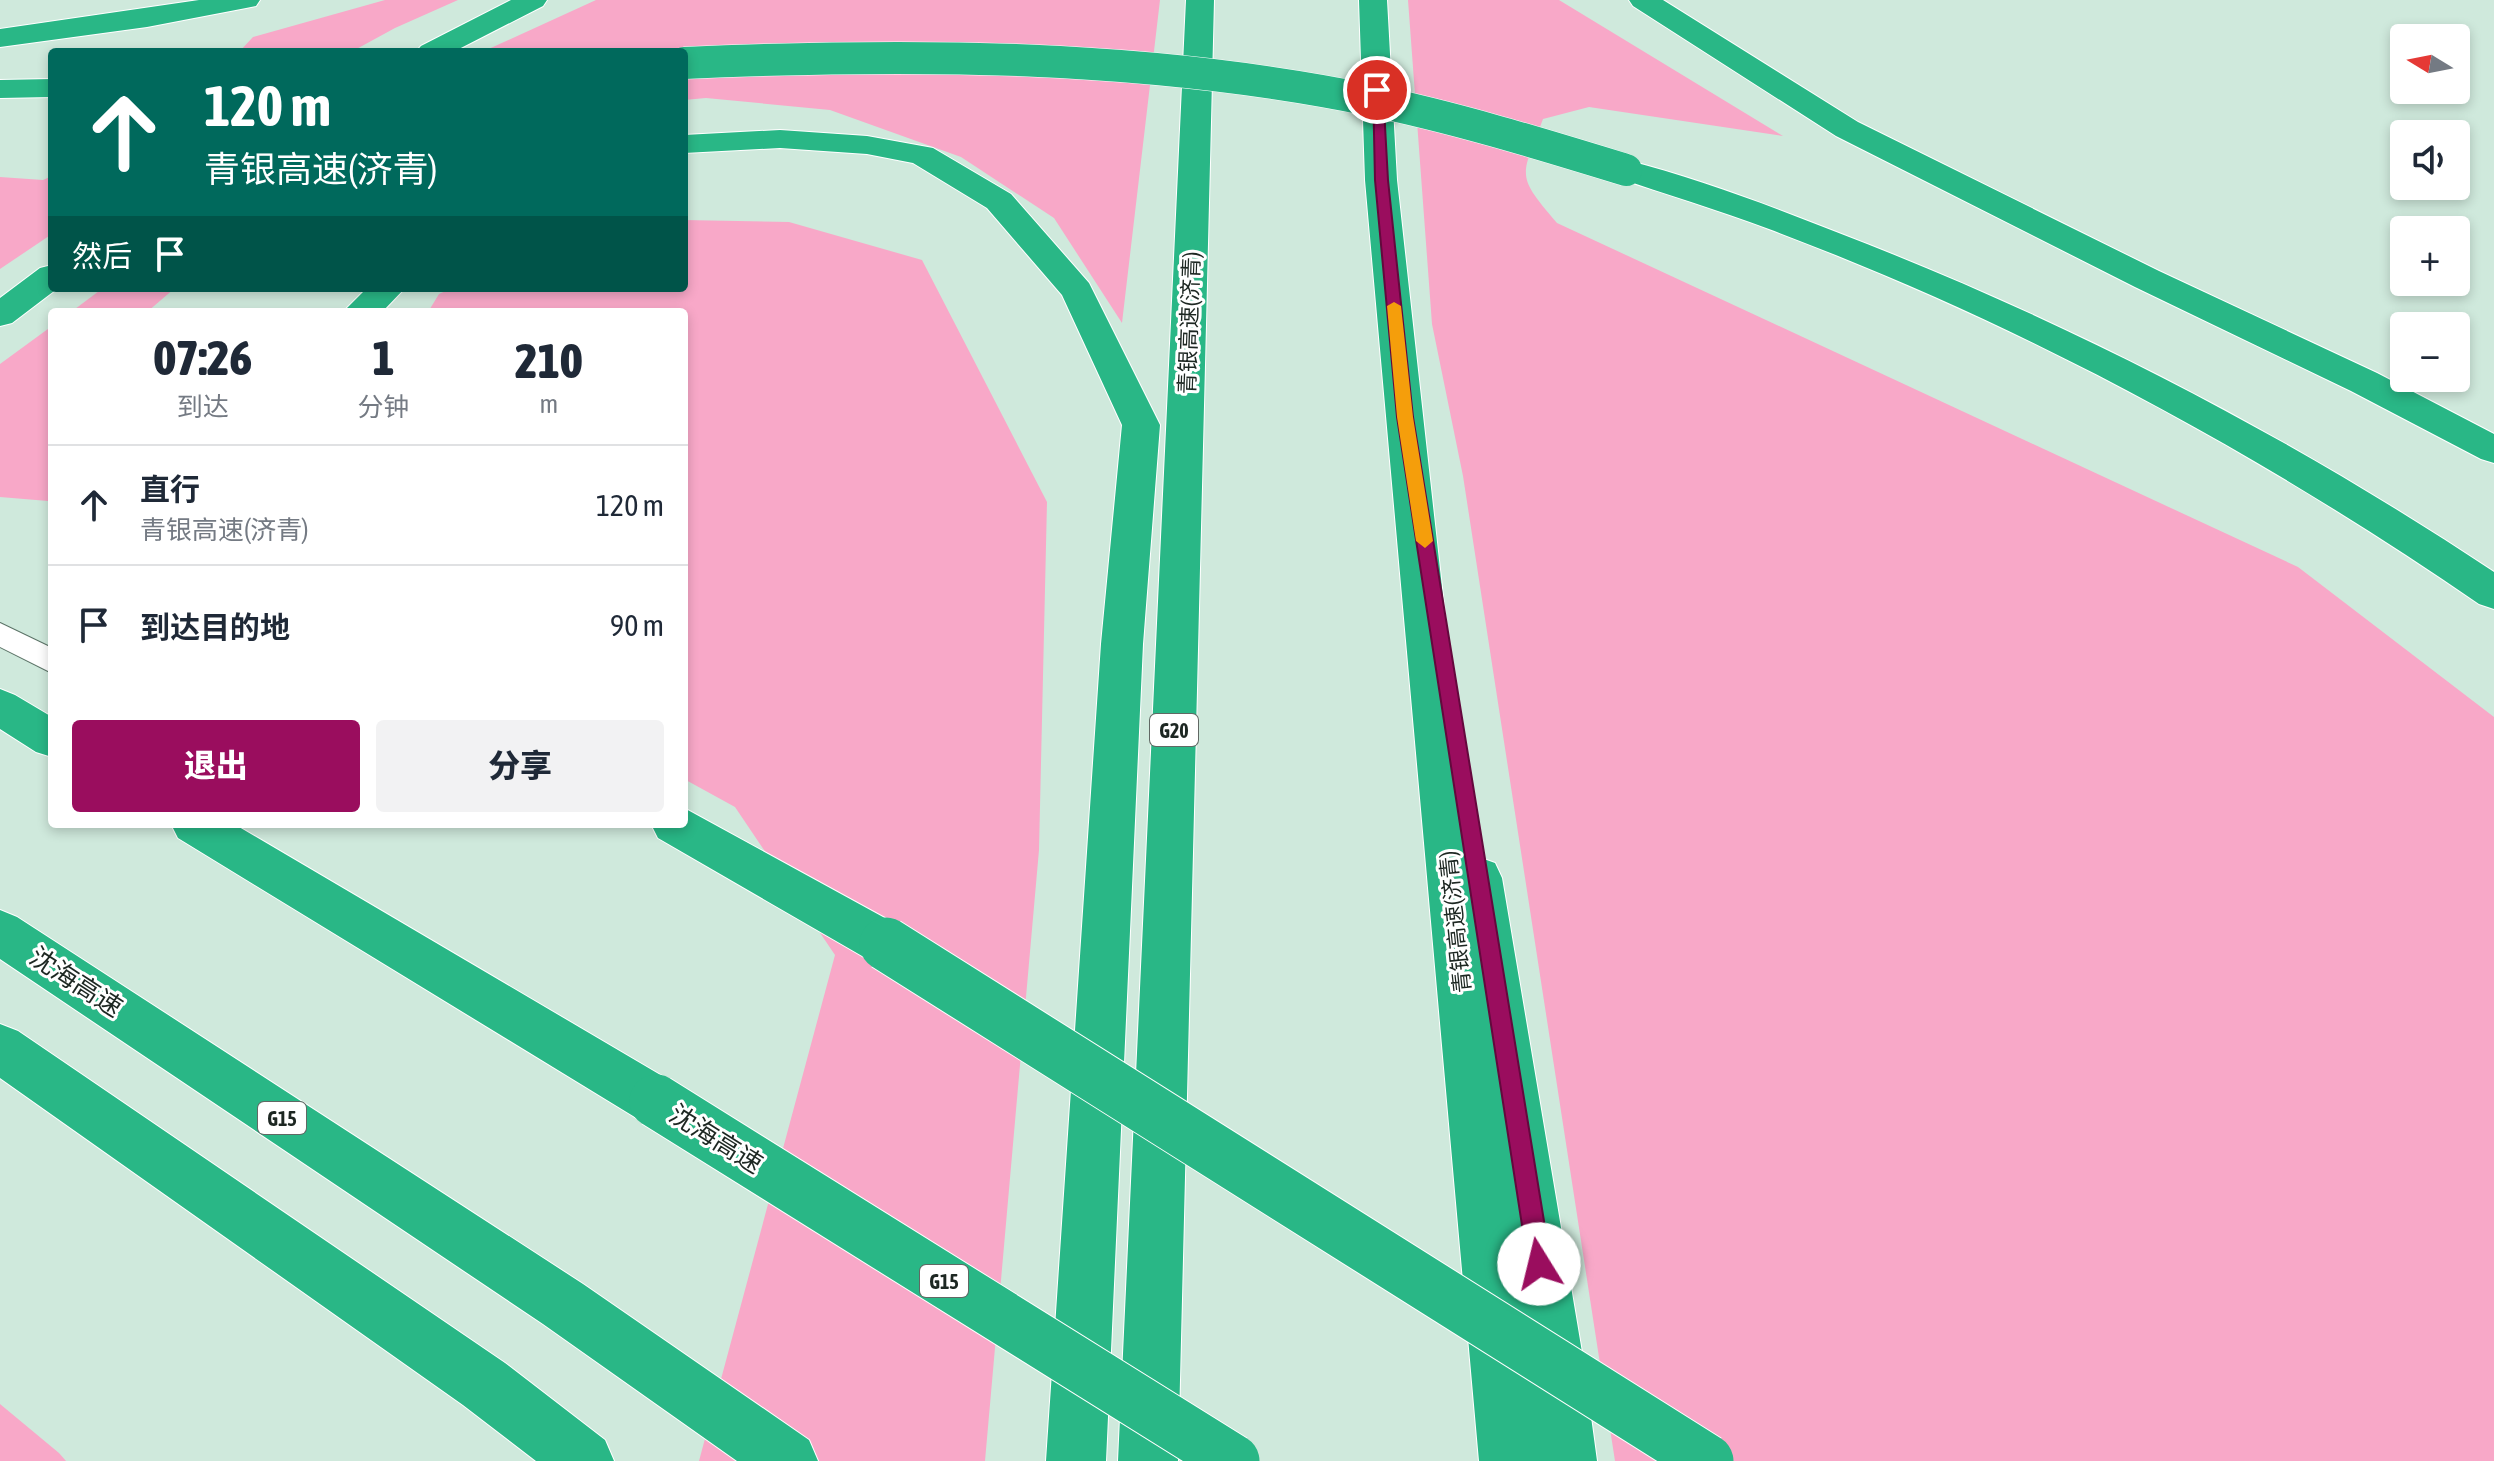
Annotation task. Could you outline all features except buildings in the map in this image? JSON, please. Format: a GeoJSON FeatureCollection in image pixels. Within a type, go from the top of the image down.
{"type":"FeatureCollection","features":[{"type":"Feature","properties":{"kind":"highway"},"geometry":{"type":"LineString","coordinates":[[0,38],[147,18],[246,0]]}},
{"type":"Feature","properties":{"kind":"highway"},"geometry":{"type":"LineString","coordinates":[[439,48],[533,0]]}},
{"type":"Feature","properties":{"kind":"highway","name":"青银高速(济青)"},"geometry":{"type":"LineString","coordinates":[[1148,1461],[1200,0]]}},
{"type":"Feature","properties":{"kind":"highway","name":"青银高速(济青)"},"geometry":{"type":"LineString","coordinates":[[1373,0],[1381,180],[1509,1461]]}},
{"type":"Feature","properties":{"kind":"highway"},"geometry":{"type":"LineString","coordinates":[[1643,0],[1847,129],[2147,279],[2364,382],[2494,450]]}},
{"type":"Feature","properties":{"kind":"highway"},"geometry":{"type":"LineString","coordinates":[[688,63],[788,57],[983,56],[1123,65],[1286,86],[1464,121],[1626,170],[1803,230],[2002,314],[2204,414],[2418,540],[2494,593]]}},
{"type":"Feature","properties":{"kind":"highway"},"geometry":{"type":"LineString","coordinates":[[0,89],[48,88]]}},
{"type":"Feature","properties":{"kind":"highway"},"geometry":{"type":"LineString","coordinates":[[688,144],[780,139],[867,145],[922,155],[999,201],[1077,291],[1141,425],[1121,660],[1076,1461]]}},
{"type":"Feature","properties":{"kind":"highway"},"geometry":{"type":"LineString","coordinates":[[0,315],[48,279]]}},
{"type":"Feature","properties":{"kind":"highway"},"geometry":{"type":"LineString","coordinates":[[365,308],[383,292]]}},
{"type":"Feature","properties":{"kind":"highway"},"geometry":{"type":"LineString","coordinates":[[1405,417],[1552,1342],[1567,1461]]}},
{"type":"Feature","properties":{"kind":"highway"},"geometry":{"type":"LineString","coordinates":[[0,707],[48,737]]}},
{"type":"Feature","properties":{"kind":"highway","name":"沈海高速"},"geometry":{"type":"LineString","coordinates":[[201,828],[656,1101],[1233,1461]]}},
{"type":"Feature","properties":{"kind":"highway"},"geometry":{"type":"LineString","coordinates":[[681,828],[886,944],[1707,1461]]}},
{"type":"Feature","properties":{"kind":"highway","name":"沈海高速"},"geometry":{"type":"LineString","coordinates":[[0,932],[563,1304],[788,1461]]}},
{"type":"Feature","properties":{"kind":"highway"},"geometry":{"type":"LineString","coordinates":[[0,1048],[484,1384],[584,1461]]}},
{"type":"Feature","properties":{"kind":"lane"},"geometry":{"type":"LineString","coordinates":[[0,634],[48,660]]}},
{"type":"Feature","properties":{"kind":"shaded area"},"geometry":{"type":"Polygon","coordinates":[[[385,0],[458,0],[358,48],[243,48],[253,37],[385,0]]]}},
{"type":"Feature","properties":{"kind":"shaded area"},"geometry":{"type":"Polygon","coordinates":[[[596,0],[1160,0],[1122,323],[1054,218],[961,157],[830,110],[706,98],[688,100],[688,48],[491,48],[596,0]]]}},
{"type":"Feature","properties":{"kind":"shaded area"},"geometry":{"type":"Polygon","coordinates":[[[1408,0],[1559,0],[1783,136],[1589,107],[1543,119],[1530,153],[1526,175],[1534,194],[1557,223],[2298,567],[2494,717],[2494,1461],[1615,1461],[1463,476],[1432,324],[1408,0]]]}},
{"type":"Feature","properties":{"kind":"shaded area"},"geometry":{"type":"Polygon","coordinates":[[[0,177],[48,178],[48,237],[0,269],[0,177]]]}},
{"type":"Feature","properties":{"kind":"shaded area"},"geometry":{"type":"Polygon","coordinates":[[[688,220],[789,222],[922,260],[1047,502],[1039,850],[985,1461],[699,1461],[835,955],[735,807],[688,781],[688,308],[430,308],[439,294],[688,292],[688,220]]]}},
{"type":"Feature","properties":{"kind":"shaded area"},"geometry":{"type":"Polygon","coordinates":[[[98,292],[170,292],[152,308],[76,308],[98,292]]]}},
{"type":"Feature","properties":{"kind":"shaded area"},"geometry":{"type":"Polygon","coordinates":[[[48,329],[48,501],[0,497],[0,364],[48,329]]]}},
{"type":"Feature","properties":{"kind":"shaded area"},"geometry":{"type":"Polygon","coordinates":[[[0,1404],[59,1453],[66,1461],[0,1461],[0,1404]]]}},
{"type":"Feature","properties":{"kind":"slow traffic"},"geometry":{"type":"LineString","coordinates":[[1394,306],[1405,417],[1425,541]]}},
{"type":"Feature","properties":{"kind":"route"},"geometry":{"type":"LineString","coordinates":[[1377,90],[1381,180],[1405,417],[1539,1264]]}}]}
